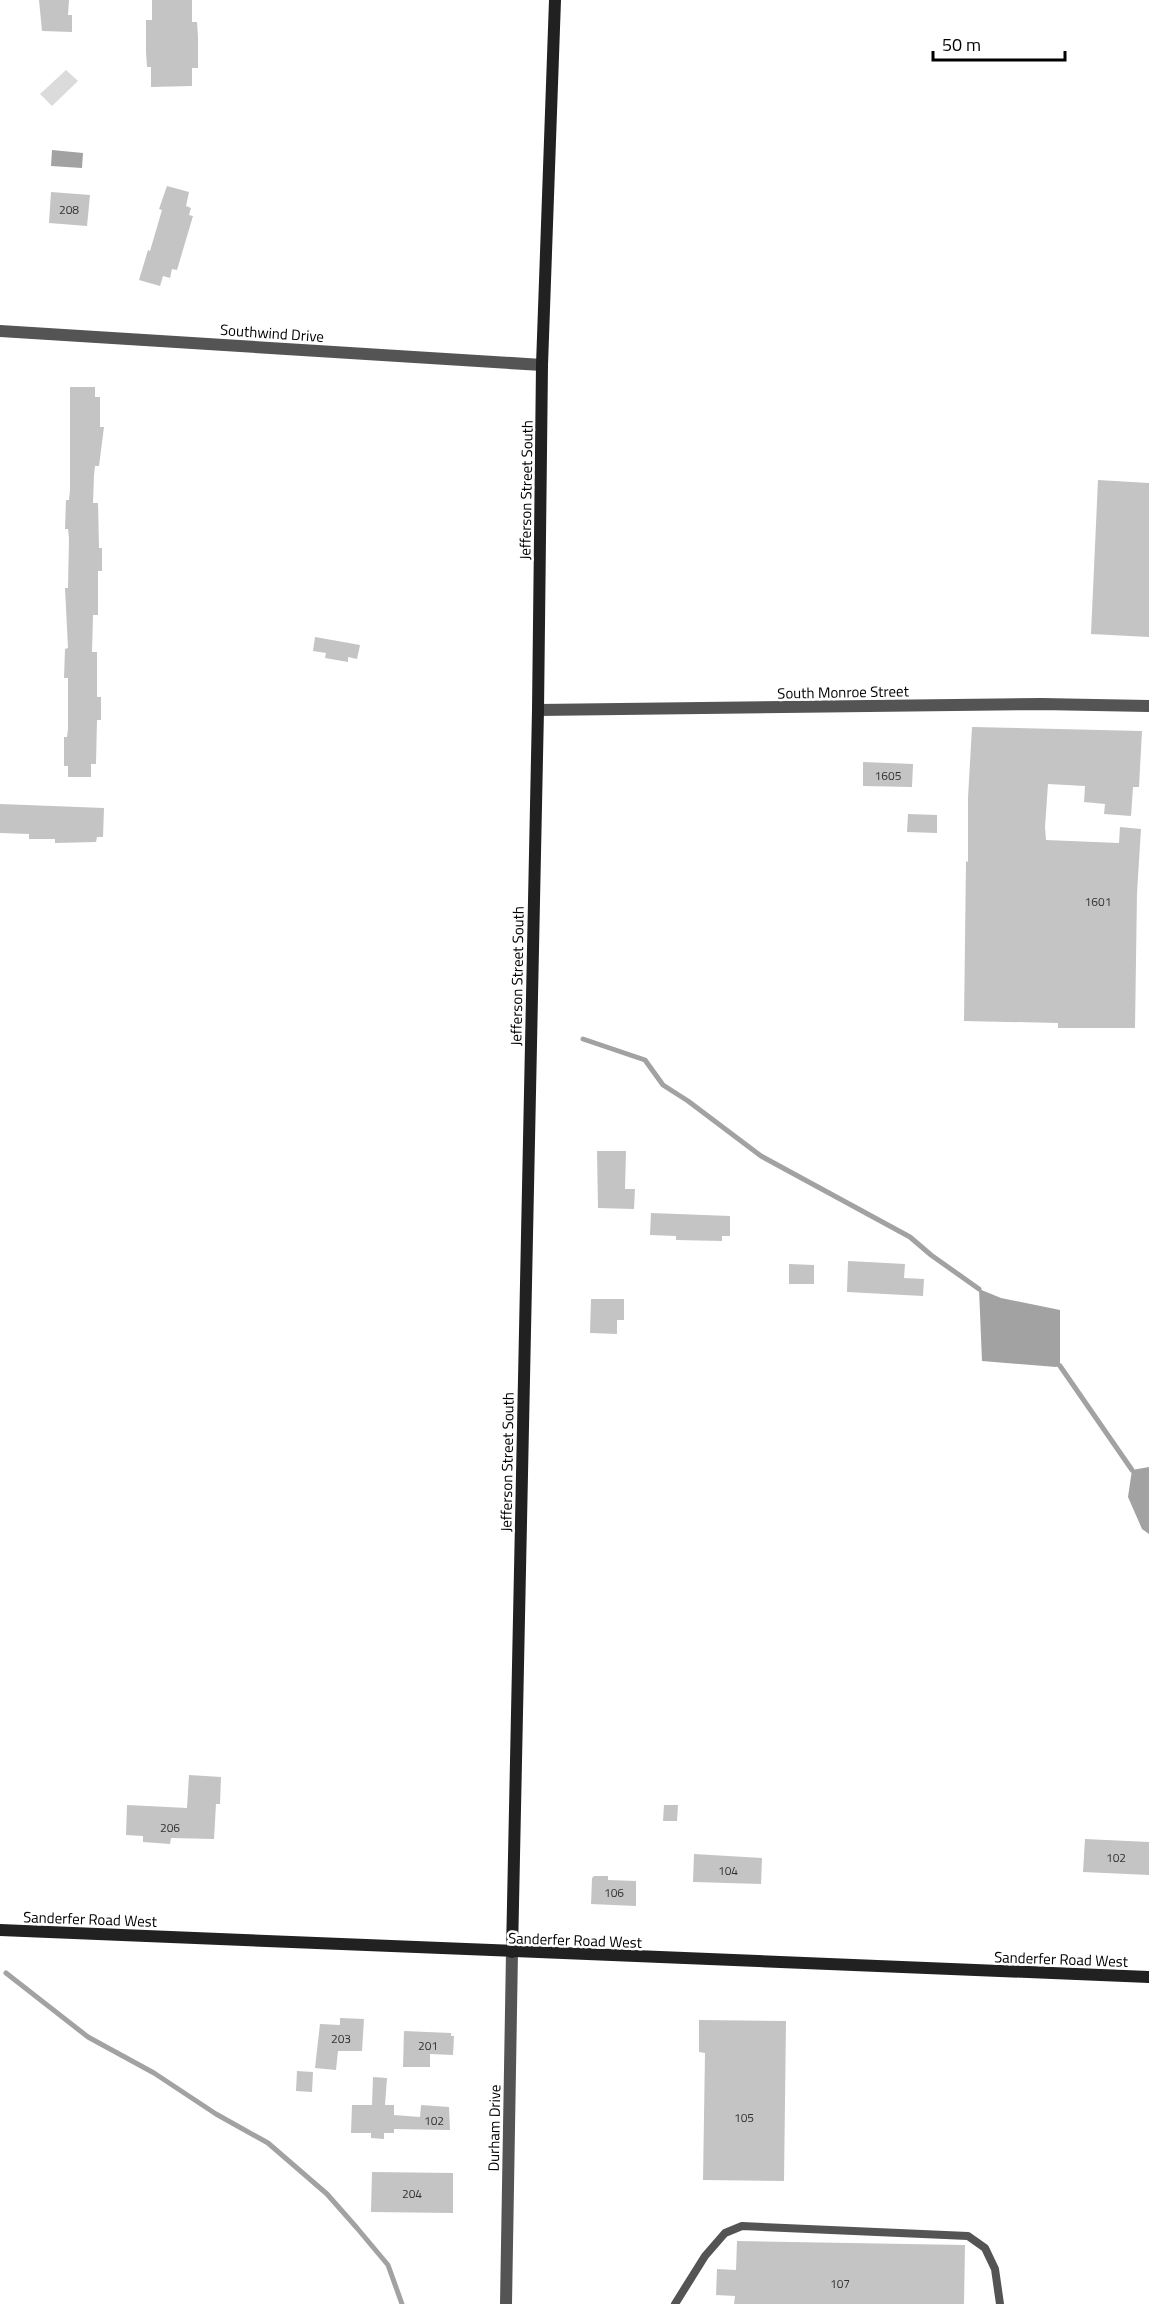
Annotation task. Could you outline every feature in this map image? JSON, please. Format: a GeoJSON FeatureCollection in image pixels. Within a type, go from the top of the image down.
{"type":"FeatureCollection","features":[{"type":"Feature","properties":{"kind":"street","name":"Jefferson Street South"},"geometry":{"type":"LineString","coordinates":[[512,1952],[538,710],[542,364],[555,0]]}},
{"type":"Feature","properties":{"kind":"street","name":"Southwind Drive"},"geometry":{"type":"LineString","coordinates":[[0,331],[542,364]]}},
{"type":"Feature","properties":{"kind":"street","name":"South Monroe Street"},"geometry":{"type":"LineString","coordinates":[[538,710],[1041,704],[1149,706]]}},
{"type":"Feature","properties":{"kind":"street","name":"Sanderfer Road West"},"geometry":{"type":"LineString","coordinates":[[0,1930],[1149,1977]]}},
{"type":"Feature","properties":{"kind":"street","name":"Durham Drive"},"geometry":{"type":"LineString","coordinates":[[506,2304],[512,1952]]}},
{"type":"Feature","properties":{"kind":"lane"},"geometry":{"type":"LineString","coordinates":[[675,2304],[705,2256],[725,2233],[742,2226],[968,2236],[985,2248],[995,2269],[1000,2304]]}},
{"type":"Feature","properties":{"kind":"shaded area"},"geometry":{"type":"Polygon","coordinates":[[[66,70],[78,81],[52,106],[40,94],[66,70]]]}},
{"type":"Feature","properties":{"kind":"shaded area"},"geometry":{"type":"Polygon","coordinates":[[[52,150],[83,153],[82,168],[51,166],[52,150]]]}},
{"type":"Feature","properties":{"kind":"shaded area"},"geometry":{"type":"Polygon","coordinates":[[[979,1289],[1001,1298],[1060,1310],[1060,1366],[982,1361],[979,1289]]]}},
{"type":"Feature","properties":{"kind":"shaded area"},"geometry":{"type":"Polygon","coordinates":[[[1149,1467],[1149,1534],[1142,1529],[1128,1497],[1132,1470],[1149,1467]]]}},
{"type":"Feature","properties":{"kind":"building"},"geometry":{"type":"Polygon","coordinates":[[[39,0],[69,0],[68,15],[72,15],[72,32],[42,31],[39,0]]]}},
{"type":"Feature","properties":{"kind":"building"},"geometry":{"type":"Polygon","coordinates":[[[152,0],[192,0],[192,22],[197,22],[198,68],[192,68],[192,86],[151,87],[151,67],[147,67],[146,20],[152,20],[152,0]]]}},
{"type":"Feature","properties":{"kind":"building"},"geometry":{"type":"Polygon","coordinates":[[[167,186],[189,192],[186,206],[191,208],[189,215],[193,216],[177,270],[172,269],[170,278],[163,276],[160,286],[139,280],[148,250],[150,251],[162,210],[159,209],[167,186]]]}},
{"type":"Feature","properties":{"kind":"building"},"geometry":{"type":"Polygon","coordinates":[[[51,192],[90,195],[87,226],[49,223],[51,192]]]}},
{"type":"Feature","properties":{"kind":"building"},"geometry":{"type":"Polygon","coordinates":[[[70,387],[95,387],[95,397],[100,397],[100,427],[104,427],[99,466],[95,466],[94,475],[93,503],[98,503],[102,571],[98,571],[98,615],[93,615],[92,652],[97,652],[97,697],[101,697],[101,720],[97,720],[96,764],[91,764],[91,777],[68,777],[68,766],[64,766],[64,737],[67,737],[68,729],[68,678],[64,678],[65,649],[68,648],[65,588],[68,588],[69,538],[68,529],[65,529],[66,500],[69,500],[70,490],[70,387]]]}},
{"type":"Feature","properties":{"kind":"building"},"geometry":{"type":"Polygon","coordinates":[[[1098,480],[1149,483],[1149,637],[1091,634],[1098,480]]]}},
{"type":"Feature","properties":{"kind":"building"},"geometry":{"type":"Polygon","coordinates":[[[315,637],[360,645],[357,659],[348,657],[348,662],[325,658],[326,653],[313,651],[315,637]]]}},
{"type":"Feature","properties":{"kind":"building"},"geometry":{"type":"Polygon","coordinates":[[[972,727],[1142,731],[1139,787],[1133,787],[1131,816],[1104,814],[1105,804],[1084,802],[1085,786],[1048,784],[1045,827],[1046,840],[1119,843],[1120,827],[1141,829],[1137,893],[1135,1028],[1058,1028],[1058,1023],[964,1021],[966,861],[968,862],[968,798],[972,727]]]}},
{"type":"Feature","properties":{"kind":"building"},"geometry":{"type":"Polygon","coordinates":[[[863,762],[913,764],[912,787],[863,786],[863,762]]]}},
{"type":"Feature","properties":{"kind":"building"},"geometry":{"type":"Polygon","coordinates":[[[0,804],[104,808],[103,837],[97,837],[96,842],[55,843],[55,839],[29,839],[29,834],[0,833],[0,804]]]}},
{"type":"Feature","properties":{"kind":"building"},"geometry":{"type":"Polygon","coordinates":[[[908,814],[937,815],[937,833],[907,832],[908,814]]]}},
{"type":"Feature","properties":{"kind":"building"},"geometry":{"type":"Polygon","coordinates":[[[597,1151],[626,1151],[625,1189],[635,1189],[634,1209],[598,1208],[597,1151]]]}},
{"type":"Feature","properties":{"kind":"building"},"geometry":{"type":"Polygon","coordinates":[[[651,1213],[730,1216],[730,1236],[722,1236],[722,1241],[676,1240],[676,1236],[650,1235],[651,1213]]]}},
{"type":"Feature","properties":{"kind":"building"},"geometry":{"type":"Polygon","coordinates":[[[848,1261],[905,1264],[904,1278],[924,1279],[923,1296],[847,1292],[848,1261]]]}},
{"type":"Feature","properties":{"kind":"building"},"geometry":{"type":"Polygon","coordinates":[[[789,1264],[814,1265],[814,1284],[789,1284],[789,1264]]]}},
{"type":"Feature","properties":{"kind":"building"},"geometry":{"type":"Polygon","coordinates":[[[591,1299],[624,1299],[624,1320],[617,1320],[617,1334],[590,1333],[591,1299]]]}},
{"type":"Feature","properties":{"kind":"building"},"geometry":{"type":"Polygon","coordinates":[[[189,1775],[221,1777],[220,1804],[216,1804],[214,1839],[171,1838],[170,1844],[143,1842],[143,1836],[126,1835],[127,1805],[187,1808],[189,1775]]]}},
{"type":"Feature","properties":{"kind":"building"},"geometry":{"type":"Polygon","coordinates":[[[664,1805],[678,1805],[677,1821],[663,1821],[664,1805]]]}},
{"type":"Feature","properties":{"kind":"building"},"geometry":{"type":"Polygon","coordinates":[[[1085,1839],[1149,1842],[1149,1875],[1083,1872],[1085,1839]]]}},
{"type":"Feature","properties":{"kind":"building"},"geometry":{"type":"Polygon","coordinates":[[[694,1854],[762,1858],[761,1884],[693,1882],[694,1854]]]}},
{"type":"Feature","properties":{"kind":"building"},"geometry":{"type":"Polygon","coordinates":[[[594,1876],[608,1876],[608,1880],[636,1881],[636,1906],[591,1904],[594,1876]]]}},
{"type":"Feature","properties":{"kind":"building"},"geometry":{"type":"Polygon","coordinates":[[[340,2018],[364,2019],[362,2051],[338,2051],[336,2070],[315,2068],[320,2024],[340,2025],[340,2018]]]}},
{"type":"Feature","properties":{"kind":"building"},"geometry":{"type":"Polygon","coordinates":[[[699,2020],[786,2021],[784,2181],[703,2180],[705,2053],[699,2052],[699,2020]]]}},
{"type":"Feature","properties":{"kind":"building"},"geometry":{"type":"Polygon","coordinates":[[[404,2031],[451,2033],[451,2036],[454,2036],[453,2055],[430,2054],[430,2067],[403,2067],[404,2031]]]}},
{"type":"Feature","properties":{"kind":"building"},"geometry":{"type":"Polygon","coordinates":[[[297,2071],[313,2072],[312,2092],[296,2091],[297,2071]]]}},
{"type":"Feature","properties":{"kind":"building"},"geometry":{"type":"Polygon","coordinates":[[[373,2077],[387,2078],[385,2105],[394,2105],[394,2115],[420,2117],[421,2105],[449,2107],[450,2130],[394,2129],[394,2133],[384,2133],[384,2139],[371,2138],[371,2133],[351,2133],[352,2105],[372,2105],[373,2077]]]}},
{"type":"Feature","properties":{"kind":"building"},"geometry":{"type":"Polygon","coordinates":[[[372,2172],[453,2173],[453,2213],[371,2212],[372,2172]]]}},
{"type":"Feature","properties":{"kind":"building"},"geometry":{"type":"Polygon","coordinates":[[[737,2241],[965,2245],[964,2304],[734,2304],[735,2296],[716,2295],[717,2269],[736,2270],[737,2241]]]}},
{"type":"Feature","properties":{"kind":"waterway"},"geometry":{"type":"LineString","coordinates":[[583,1039],[645,1060],[663,1085],[761,1156],[910,1237],[979,1289]]}},
{"type":"Feature","properties":{"kind":"waterway"},"geometry":{"type":"LineString","coordinates":[[1060,1366],[1132,1470]]}},
{"type":"Feature","properties":{"kind":"waterway"},"geometry":{"type":"LineString","coordinates":[[6,1973],[88,2037],[154,2073],[216,2114],[268,2143],[327,2194],[388,2265],[402,2304]]}}]}
